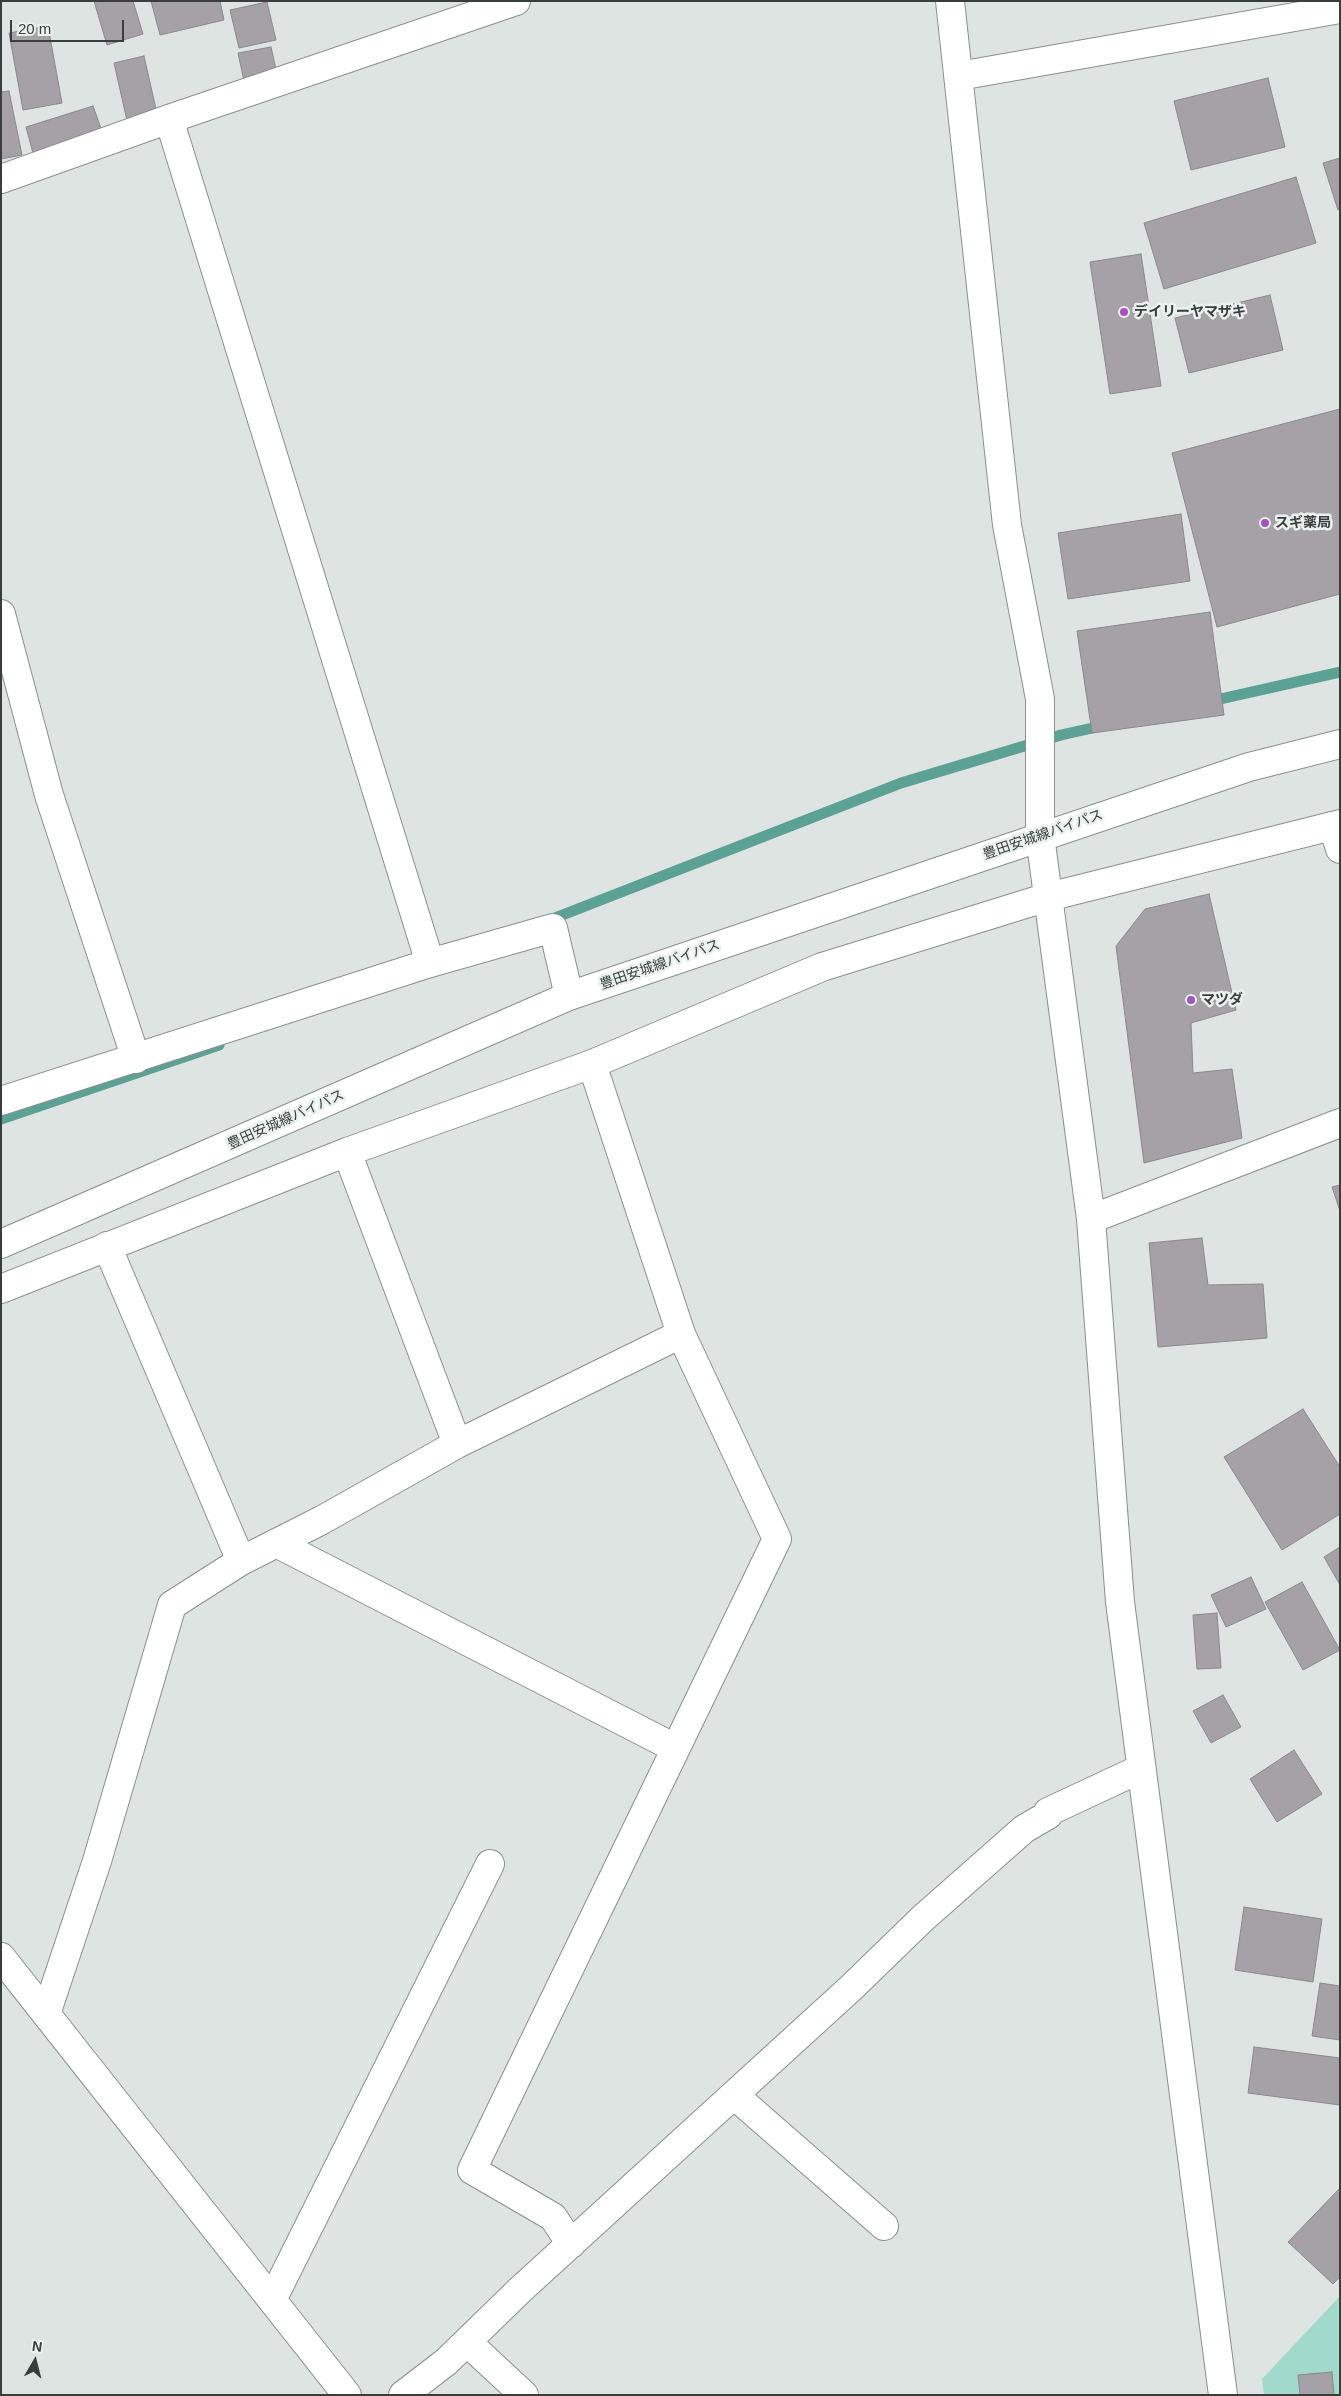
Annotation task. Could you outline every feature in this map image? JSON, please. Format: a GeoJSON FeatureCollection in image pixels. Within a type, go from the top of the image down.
{"type":"FeatureCollection","features":[{"type":"Feature","properties":{"kind":"street"},"geometry":{"type":"LineString","coordinates":[[1,179],[169,118],[516,1]]}},
{"type":"Feature","properties":{"kind":"street"},"geometry":{"type":"LineString","coordinates":[[950,1],[1007,526],[1040,700],[1040,836],[1091,1219],[1120,1602],[1140,1769],[1223,2395]]}},
{"type":"Feature","properties":{"kind":"street"},"geometry":{"type":"LineString","coordinates":[[959,76],[1340,9]]}},
{"type":"Feature","properties":{"kind":"street"},"geometry":{"type":"LineString","coordinates":[[169,118],[430,963]]}},
{"type":"Feature","properties":{"kind":"street"},"geometry":{"type":"LineString","coordinates":[[1,614],[49,795],[136,1059]]}},
{"type":"Feature","properties":{"kind":"street","name":"豊田安城線バイパス"},"geometry":{"type":"LineString","coordinates":[[1,1244],[569,996],[1249,767],[1340,744]]}},
{"type":"Feature","properties":{"kind":"street"},"geometry":{"type":"LineString","coordinates":[[1,1289],[346,1152],[592,1064],[822,967],[1048,897],[1337,833]]}},
{"type":"Feature","properties":{"kind":"street"},"geometry":{"type":"LineString","coordinates":[[1,1101],[430,963],[553,928],[569,996]]}},
{"type":"Feature","properties":{"kind":"street"},"geometry":{"type":"LineString","coordinates":[[571,2244],[553,2217],[472,2170],[777,1539],[681,1334],[592,1064]]}},
{"type":"Feature","properties":{"kind":"street"},"geometry":{"type":"LineString","coordinates":[[1091,1219],[1340,1123]]}},
{"type":"Feature","properties":{"kind":"street"},"geometry":{"type":"LineString","coordinates":[[346,1152],[457,1444]]}},
{"type":"Feature","properties":{"kind":"street"},"geometry":{"type":"LineString","coordinates":[[108,1246],[241,1561]]}},
{"type":"Feature","properties":{"kind":"street"},"geometry":{"type":"LineString","coordinates":[[46,2014],[97,1860],[172,1605],[241,1561],[457,1444],[681,1334]]}},
{"type":"Feature","properties":{"kind":"street"},"geometry":{"type":"LineString","coordinates":[[276,1543],[675,1748]]}},
{"type":"Feature","properties":{"kind":"street"},"geometry":{"type":"LineString","coordinates":[[403,2395],[446,2362],[571,2244],[852,1988],[922,1919],[1024,1829],[1048,1815],[1048,1812],[1140,1769]]}},
{"type":"Feature","properties":{"kind":"street"},"geometry":{"type":"LineString","coordinates":[[272,2300],[490,1864]]}},
{"type":"Feature","properties":{"kind":"street"},"geometry":{"type":"LineString","coordinates":[[1,1957],[347,2395]]}},
{"type":"Feature","properties":{"kind":"street"},"geometry":{"type":"LineString","coordinates":[[734,2095],[884,2226]]}},
{"type":"Feature","properties":{"kind":"street"},"geometry":{"type":"LineString","coordinates":[[467,2342],[524,2395]]}},
{"type":"Feature","properties":{"kind":"green space"},"geometry":{"type":"Polygon","coordinates":[[[1340,2296],[1340,2395],[1264,2395],[1262,2379],[1340,2296]]]}},
{"type":"Feature","properties":{"kind":"building"},"geometry":{"type":"Polygon","coordinates":[[[94,1],[133,1],[143,34],[107,45],[94,1]]]}},
{"type":"Feature","properties":{"kind":"building"},"geometry":{"type":"Polygon","coordinates":[[[151,1],[220,1],[224,20],[160,35],[151,1]]]}},
{"type":"Feature","properties":{"kind":"building"},"geometry":{"type":"Polygon","coordinates":[[[267,2],[276,40],[239,48],[230,10],[267,2]]]}},
{"type":"Feature","properties":{"kind":"building"},"geometry":{"type":"Polygon","coordinates":[[[48,26],[62,103],[23,110],[9,33],[48,26]]]}},
{"type":"Feature","properties":{"kind":"building"},"geometry":{"type":"Polygon","coordinates":[[[271,47],[277,74],[244,81],[238,53],[271,47]]]}},
{"type":"Feature","properties":{"kind":"building"},"geometry":{"type":"Polygon","coordinates":[[[144,56],[158,118],[128,125],[114,63],[144,56]]]}},
{"type":"Feature","properties":{"kind":"building"},"geometry":{"type":"Polygon","coordinates":[[[1268,78],[1285,147],[1191,170],[1174,101],[1268,78]]]}},
{"type":"Feature","properties":{"kind":"building"},"geometry":{"type":"Polygon","coordinates":[[[9,91],[22,155],[1,159],[1,92],[9,91]]]}},
{"type":"Feature","properties":{"kind":"building"},"geometry":{"type":"Polygon","coordinates":[[[93,106],[102,131],[33,153],[26,127],[93,106]]]}},
{"type":"Feature","properties":{"kind":"building"},"geometry":{"type":"Polygon","coordinates":[[[1340,158],[1340,209],[1338,210],[1323,163],[1340,158]]]}},
{"type":"Feature","properties":{"kind":"building"},"geometry":{"type":"Polygon","coordinates":[[[1296,177],[1316,243],[1164,289],[1144,223],[1296,177]]]}},
{"type":"Feature","properties":{"kind":"building"},"geometry":{"type":"Polygon","coordinates":[[[1141,254],[1161,386],[1110,394],[1090,262],[1141,254]]]}},
{"type":"Feature","properties":{"kind":"building"},"geometry":{"type":"Polygon","coordinates":[[[1270,295],[1283,350],[1189,373],[1175,318],[1270,295]]]}},
{"type":"Feature","properties":{"kind":"building","name":"スギ薬局"},"geometry":{"type":"Polygon","coordinates":[[[1340,409],[1340,594],[1217,627],[1172,453],[1340,409]]]}},
{"type":"Feature","properties":{"kind":"building"},"geometry":{"type":"Polygon","coordinates":[[[1181,514],[1190,581],[1068,599],[1058,533],[1181,514]]]}},
{"type":"Feature","properties":{"kind":"building"},"geometry":{"type":"Polygon","coordinates":[[[1210,612],[1224,715],[1092,733],[1077,631],[1210,612]]]}},
{"type":"Feature","properties":{"kind":"building"},"geometry":{"type":"Polygon","coordinates":[[[1209,894],[1236,1010],[1191,1023],[1193,1073],[1232,1069],[1242,1138],[1144,1163],[1116,946],[1145,909],[1209,894]]]}},
{"type":"Feature","properties":{"kind":"building"},"geometry":{"type":"Polygon","coordinates":[[[1340,1185],[1340,1211],[1332,1187],[1340,1185]]]}},
{"type":"Feature","properties":{"kind":"building"},"geometry":{"type":"Polygon","coordinates":[[[1202,1238],[1208,1285],[1263,1284],[1267,1338],[1158,1347],[1149,1243],[1202,1238]]]}},
{"type":"Feature","properties":{"kind":"building"},"geometry":{"type":"Polygon","coordinates":[[[1303,1409],[1340,1467],[1340,1514],[1282,1550],[1224,1457],[1303,1409]]]}},
{"type":"Feature","properties":{"kind":"building"},"geometry":{"type":"Polygon","coordinates":[[[1340,1547],[1340,1585],[1324,1557],[1340,1547]]]}},
{"type":"Feature","properties":{"kind":"building"},"geometry":{"type":"Polygon","coordinates":[[[1251,1577],[1266,1609],[1226,1627],[1211,1595],[1251,1577]]]}},
{"type":"Feature","properties":{"kind":"building"},"geometry":{"type":"Polygon","coordinates":[[[1302,1582],[1340,1650],[1303,1670],[1265,1602],[1302,1582]]]}},
{"type":"Feature","properties":{"kind":"building"},"geometry":{"type":"Polygon","coordinates":[[[1217,1613],[1221,1668],[1197,1669],[1193,1615],[1217,1613]]]}},
{"type":"Feature","properties":{"kind":"building"},"geometry":{"type":"Polygon","coordinates":[[[1223,1695],[1241,1727],[1211,1743],[1193,1711],[1223,1695]]]}},
{"type":"Feature","properties":{"kind":"building"},"geometry":{"type":"Polygon","coordinates":[[[1294,1750],[1322,1794],[1277,1822],[1250,1779],[1294,1750]]]}},
{"type":"Feature","properties":{"kind":"building"},"geometry":{"type":"Polygon","coordinates":[[[1244,1907],[1322,1919],[1313,1982],[1235,1970],[1244,1907]]]}},
{"type":"Feature","properties":{"kind":"building"},"geometry":{"type":"Polygon","coordinates":[[[1320,1983],[1340,1986],[1340,2040],[1312,2036],[1320,1983]]]}},
{"type":"Feature","properties":{"kind":"building"},"geometry":{"type":"Polygon","coordinates":[[[1254,2047],[1340,2058],[1340,2105],[1248,2093],[1254,2047]]]}},
{"type":"Feature","properties":{"kind":"building"},"geometry":{"type":"Polygon","coordinates":[[[1340,2188],[1340,2277],[1333,2284],[1288,2242],[1340,2188]]]}},
{"type":"Feature","properties":{"kind":"building"},"geometry":{"type":"Polygon","coordinates":[[[1332,2372],[1334,2395],[1300,2395],[1298,2375],[1332,2372]]]}},
{"type":"Feature","properties":{"kind":"waterway"},"geometry":{"type":"LineString","coordinates":[[1207,702],[1340,672]]}},
{"type":"Feature","properties":{"kind":"waterway"},"geometry":{"type":"LineString","coordinates":[[547,921],[901,783],[1061,735],[1106,725]]}},
{"type":"Feature","properties":{"kind":"waterway"},"geometry":{"type":"LineString","coordinates":[[1,1119],[219,1045]]}},
{"type":"Feature","properties":{"kind":"place","name":"デイリーヤマザキ"},"geometry":{"type":"Point","coordinates":[1124,312]}},
{"type":"Feature","properties":{"kind":"place","name":"スギ薬局"},"geometry":{"type":"Point","coordinates":[1265,523]}},
{"type":"Feature","properties":{"kind":"place","name":"マツダ"},"geometry":{"type":"Point","coordinates":[1191,1000]}}]}
